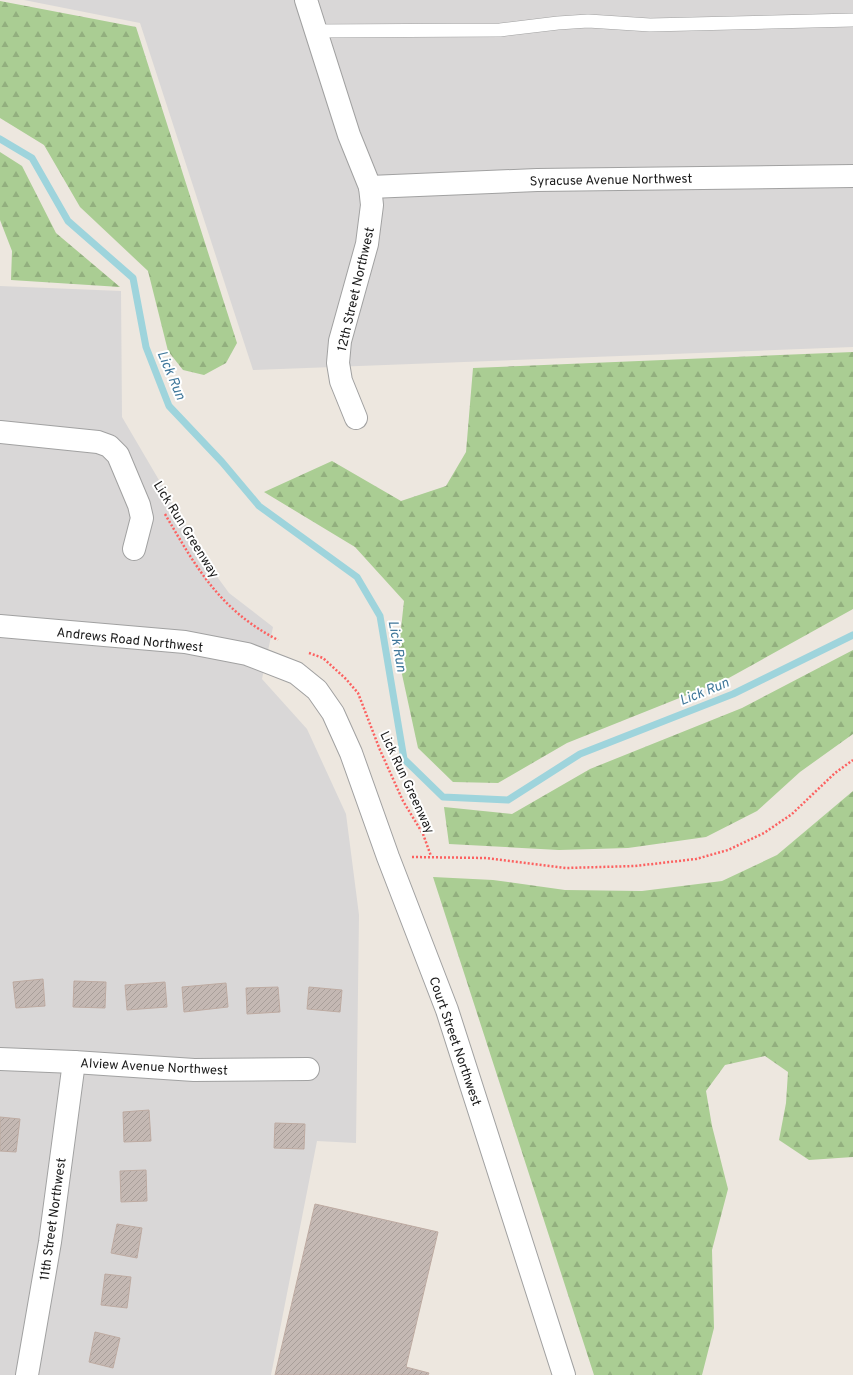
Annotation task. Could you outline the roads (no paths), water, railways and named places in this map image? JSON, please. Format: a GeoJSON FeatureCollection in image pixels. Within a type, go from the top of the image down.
{"type":"FeatureCollection","features":[{"type":"Feature","properties":{"kind":"street","name":"12th Street Northwest"},"geometry":{"type":"LineString","coordinates":[[306,0],[349,135],[370,188],[372,205],[367,244],[340,341],[338,362],[341,381],[356,418]]}},
{"type":"Feature","properties":{"kind":"street","name":"Syracuse Avenue Northwest"},"geometry":{"type":"LineString","coordinates":[[370,188],[537,180],[853,176]]}},
{"type":"Feature","properties":{"kind":"street"},"geometry":{"type":"LineString","coordinates":[[0,432],[98,442],[109,446],[118,455],[139,505],[142,518],[134,549]]}},
{"type":"Feature","properties":{"kind":"street","name":"Andrews Road Northwest"},"geometry":{"type":"LineString","coordinates":[[0,626],[185,642],[247,654],[296,673],[317,690],[334,713]]}},
{"type":"Feature","properties":{"kind":"street","name":"Court Street Northwest"},"geometry":{"type":"LineString","coordinates":[[334,713],[359,773],[388,857],[447,1010],[564,1375]]}},
{"type":"Feature","properties":{"kind":"street","name":"Alview Avenue Northwest"},"geometry":{"type":"LineString","coordinates":[[0,1059],[194,1070],[308,1069]]}},
{"type":"Feature","properties":{"kind":"street","name":"11th Street Northwest"},"geometry":{"type":"LineString","coordinates":[[26,1375],[50,1242],[74,1062]]}},
{"type":"Feature","properties":{"kind":"lane"},"geometry":{"type":"LineString","coordinates":[[315,31],[500,30],[588,21],[650,25],[853,20]]}},
{"type":"Feature","properties":{"kind":"waterway","name":"Lick Run"},"geometry":{"type":"LineString","coordinates":[[0,139],[32,158],[68,221],[133,278],[146,347],[169,406],[222,462],[259,506],[357,577],[380,616],[404,759],[443,797],[508,800],[580,754],[733,694],[853,635]]}}]}
